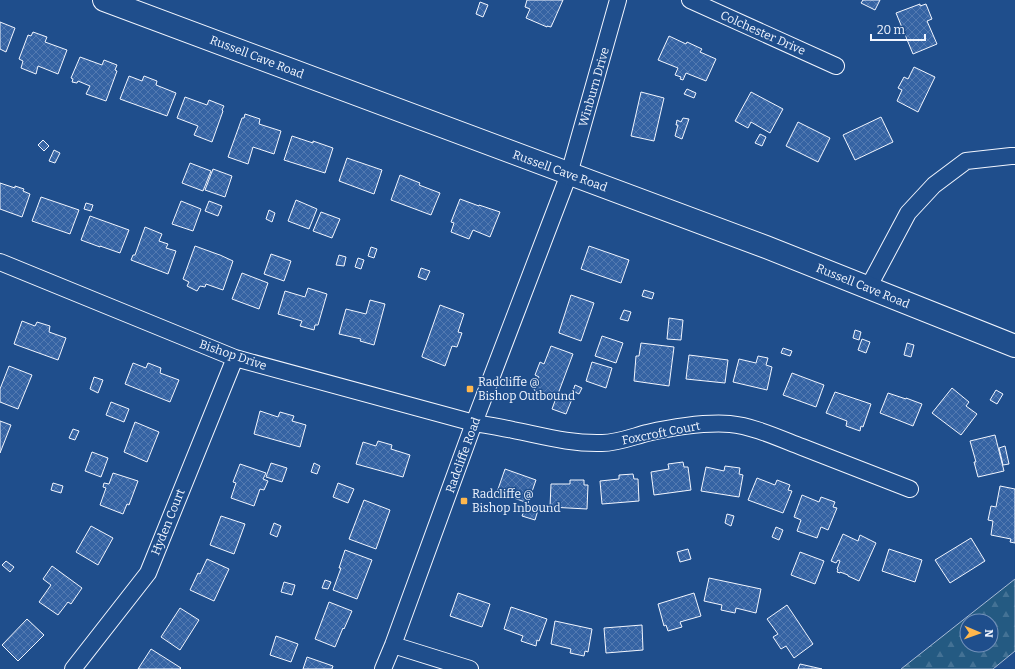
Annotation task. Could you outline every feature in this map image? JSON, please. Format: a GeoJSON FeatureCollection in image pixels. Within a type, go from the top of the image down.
{"type":"FeatureCollection","features":[{"type":"Feature","properties":{"kind":"main road","name":"Russell Cave Road"},"geometry":{"type":"LineString","coordinates":[[104,0],[766,247],[1015,346]]}},
{"type":"Feature","properties":{"kind":"street","name":"Winburn Drive"},"geometry":{"type":"LineString","coordinates":[[569,174],[618,0]]}},
{"type":"Feature","properties":{"kind":"street","name":"Colchester Drive"},"geometry":{"type":"LineString","coordinates":[[690,0],[836,66]]}},
{"type":"Feature","properties":{"kind":"street"},"geometry":{"type":"LineString","coordinates":[[868,288],[908,213],[934,185],[966,161],[1015,156]]}},
{"type":"Feature","properties":{"kind":"street","name":"Radcliffe Road"},"geometry":{"type":"LineString","coordinates":[[383,669],[474,423],[569,174]]}},
{"type":"Feature","properties":{"kind":"street","name":"Bishop Drive"},"geometry":{"type":"LineString","coordinates":[[0,263],[235,358],[474,423]]}},
{"type":"Feature","properties":{"kind":"street","name":"Hyden Court"},"geometry":{"type":"LineString","coordinates":[[73,669],[148,572],[235,358]]}},
{"type":"Feature","properties":{"kind":"street","name":"Foxcroft Court"},"geometry":{"type":"LineString","coordinates":[[474,423],[561,441],[583,443],[620,441],[685,425],[732,424],[778,438],[910,489]]}},
{"type":"Feature","properties":{"kind":"street"},"geometry":{"type":"LineString","coordinates":[[393,645],[470,669]]}},
{"type":"Feature","properties":{"kind":"green space"},"geometry":{"type":"Polygon","coordinates":[[[1015,579],[1015,651],[993,669],[901,669],[959,623],[959,653],[999,653],[999,613],[972,613],[1015,579]]]}},
{"type":"Feature","properties":{"kind":"building"},"geometry":{"type":"Polygon","coordinates":[[[527,0],[563,0],[551,27],[547,27],[526,18],[530,9],[525,7],[527,0]]]}},
{"type":"Feature","properties":{"kind":"building"},"geometry":{"type":"Polygon","coordinates":[[[863,0],[880,0],[875,10],[861,3],[863,0]]]}},
{"type":"Feature","properties":{"kind":"building"},"geometry":{"type":"Polygon","coordinates":[[[480,2],[488,5],[483,17],[476,14],[480,2]]]}},
{"type":"Feature","properties":{"kind":"building"},"geometry":{"type":"Polygon","coordinates":[[[920,4],[920,6],[926,4],[932,19],[927,21],[937,44],[913,54],[896,13],[920,4]]]}},
{"type":"Feature","properties":{"kind":"building"},"geometry":{"type":"Polygon","coordinates":[[[0,22],[15,28],[6,52],[0,49],[0,22]]]}},
{"type":"Feature","properties":{"kind":"building"},"geometry":{"type":"Polygon","coordinates":[[[33,32],[47,37],[45,42],[67,50],[58,74],[38,66],[36,74],[21,68],[23,61],[19,59],[28,35],[31,36],[33,32]]]}},
{"type":"Feature","properties":{"kind":"building"},"geometry":{"type":"Polygon","coordinates":[[[669,36],[686,44],[687,42],[702,49],[700,52],[716,59],[706,81],[686,73],[683,80],[680,79],[681,77],[675,75],[678,68],[658,60],[669,36]]]}},
{"type":"Feature","properties":{"kind":"building"},"geometry":{"type":"Polygon","coordinates":[[[80,57],[102,65],[104,60],[117,65],[115,70],[117,71],[106,101],[86,94],[90,86],[78,81],[77,83],[72,82],[73,79],[71,78],[80,57]]]}},
{"type":"Feature","properties":{"kind":"building"},"geometry":{"type":"Polygon","coordinates":[[[914,67],[935,77],[918,112],[897,101],[902,90],[898,88],[904,77],[908,79],[914,67]]]}},
{"type":"Feature","properties":{"kind":"building"},"geometry":{"type":"Polygon","coordinates":[[[129,76],[142,81],[144,76],[157,81],[156,85],[176,93],[167,116],[120,99],[129,76]]]}},
{"type":"Feature","properties":{"kind":"building"},"geometry":{"type":"Polygon","coordinates":[[[687,89],[696,93],[694,98],[684,94],[687,89]]]}},
{"type":"Feature","properties":{"kind":"building"},"geometry":{"type":"Polygon","coordinates":[[[641,92],[664,98],[654,141],[631,136],[641,92]]]}},
{"type":"Feature","properties":{"kind":"building"},"geometry":{"type":"Polygon","coordinates":[[[751,92],[783,109],[770,133],[751,122],[748,128],[735,121],[751,92]]]}},
{"type":"Feature","properties":{"kind":"building"},"geometry":{"type":"Polygon","coordinates":[[[185,97],[207,105],[209,100],[224,106],[212,142],[194,135],[198,126],[177,118],[185,97]]]}},
{"type":"Feature","properties":{"kind":"building"},"geometry":{"type":"Polygon","coordinates":[[[245,114],[260,119],[259,124],[281,131],[274,154],[253,147],[248,164],[228,157],[242,118],[244,118],[245,114]]]}},
{"type":"Feature","properties":{"kind":"building"},"geometry":{"type":"Polygon","coordinates":[[[881,117],[893,142],[855,160],[843,135],[881,117]]]}},
{"type":"Feature","properties":{"kind":"building"},"geometry":{"type":"Polygon","coordinates":[[[683,118],[689,119],[682,139],[675,136],[678,125],[676,125],[677,120],[681,122],[683,118]]]}},
{"type":"Feature","properties":{"kind":"building"},"geometry":{"type":"Polygon","coordinates":[[[798,122],[830,138],[818,162],[786,146],[798,122]]]}},
{"type":"Feature","properties":{"kind":"building"},"geometry":{"type":"Polygon","coordinates":[[[760,134],[766,137],[762,146],[755,143],[760,134]]]}},
{"type":"Feature","properties":{"kind":"building"},"geometry":{"type":"Polygon","coordinates":[[[292,136],[333,148],[325,173],[284,160],[292,136]]]}},
{"type":"Feature","properties":{"kind":"building"},"geometry":{"type":"Polygon","coordinates":[[[43,140],[49,146],[44,151],[38,145],[43,140]]]}},
{"type":"Feature","properties":{"kind":"building"},"geometry":{"type":"Polygon","coordinates":[[[54,150],[60,153],[55,163],[49,161],[54,150]]]}},
{"type":"Feature","properties":{"kind":"building"},"geometry":{"type":"Polygon","coordinates":[[[347,158],[382,170],[374,194],[339,181],[347,158]]]}},
{"type":"Feature","properties":{"kind":"building"},"geometry":{"type":"Polygon","coordinates":[[[190,163],[211,171],[203,191],[182,183],[190,163]]]}},
{"type":"Feature","properties":{"kind":"building"},"geometry":{"type":"Polygon","coordinates":[[[213,169],[232,176],[225,197],[205,190],[213,169]]]}},
{"type":"Feature","properties":{"kind":"building"},"geometry":{"type":"Polygon","coordinates":[[[400,175],[420,183],[419,185],[440,193],[431,215],[391,200],[400,175]]]}},
{"type":"Feature","properties":{"kind":"building"},"geometry":{"type":"Polygon","coordinates":[[[0,183],[15,188],[15,186],[24,189],[23,191],[30,194],[22,217],[0,209],[0,183]]]}},
{"type":"Feature","properties":{"kind":"building"},"geometry":{"type":"Polygon","coordinates":[[[41,197],[79,210],[70,234],[32,221],[41,197]]]}},
{"type":"Feature","properties":{"kind":"building"},"geometry":{"type":"Polygon","coordinates":[[[460,199],[500,212],[490,237],[473,230],[469,239],[451,232],[454,223],[451,222],[460,199]]]}},
{"type":"Feature","properties":{"kind":"building"},"geometry":{"type":"Polygon","coordinates":[[[296,200],[317,209],[309,229],[288,221],[296,200]]]}},
{"type":"Feature","properties":{"kind":"building"},"geometry":{"type":"Polygon","coordinates":[[[181,201],[201,209],[193,231],[172,224],[181,201]]]}},
{"type":"Feature","properties":{"kind":"building"},"geometry":{"type":"Polygon","coordinates":[[[209,201],[222,206],[218,216],[205,211],[209,201]]]}},
{"type":"Feature","properties":{"kind":"building"},"geometry":{"type":"Polygon","coordinates":[[[86,203],[93,205],[91,211],[84,209],[86,203]]]}},
{"type":"Feature","properties":{"kind":"building"},"geometry":{"type":"Polygon","coordinates":[[[269,210],[275,213],[272,222],[266,219],[269,210]]]}},
{"type":"Feature","properties":{"kind":"building"},"geometry":{"type":"Polygon","coordinates":[[[321,212],[340,219],[332,238],[313,231],[321,212]]]}},
{"type":"Feature","properties":{"kind":"building"},"geometry":{"type":"Polygon","coordinates":[[[90,216],[129,230],[120,253],[81,240],[90,216]]]}},
{"type":"Feature","properties":{"kind":"building"},"geometry":{"type":"Polygon","coordinates":[[[145,227],[162,234],[159,241],[168,244],[166,248],[176,251],[168,274],[131,260],[133,255],[135,255],[145,227]]]}},
{"type":"Feature","properties":{"kind":"building"},"geometry":{"type":"Polygon","coordinates":[[[195,246],[233,261],[223,290],[206,284],[205,287],[200,286],[197,291],[187,286],[189,282],[183,279],[195,246]]]}},
{"type":"Feature","properties":{"kind":"building"},"geometry":{"type":"Polygon","coordinates":[[[589,246],[629,260],[621,283],[581,269],[589,246]]]}},
{"type":"Feature","properties":{"kind":"building"},"geometry":{"type":"Polygon","coordinates":[[[371,247],[377,249],[374,258],[368,256],[371,247]]]}},
{"type":"Feature","properties":{"kind":"building"},"geometry":{"type":"Polygon","coordinates":[[[271,254],[291,261],[284,281],[264,274],[271,254]]]}},
{"type":"Feature","properties":{"kind":"building"},"geometry":{"type":"Polygon","coordinates":[[[339,255],[346,257],[344,266],[336,265],[339,255]]]}},
{"type":"Feature","properties":{"kind":"building"},"geometry":{"type":"Polygon","coordinates":[[[358,258],[364,260],[361,269],[355,267],[358,258]]]}},
{"type":"Feature","properties":{"kind":"building"},"geometry":{"type":"Polygon","coordinates":[[[421,268],[430,271],[426,280],[418,277],[421,268]]]}},
{"type":"Feature","properties":{"kind":"building"},"geometry":{"type":"Polygon","coordinates":[[[242,273],[268,283],[259,309],[232,299],[242,273]]]}},
{"type":"Feature","properties":{"kind":"building"},"geometry":{"type":"Polygon","coordinates":[[[308,288],[327,294],[318,325],[315,325],[314,330],[300,326],[302,321],[278,314],[285,291],[305,297],[308,288]]]}},
{"type":"Feature","properties":{"kind":"building"},"geometry":{"type":"Polygon","coordinates":[[[644,290],[654,293],[652,299],[642,296],[644,290]]]}},
{"type":"Feature","properties":{"kind":"building"},"geometry":{"type":"Polygon","coordinates":[[[571,295],[594,303],[581,341],[559,333],[571,295]]]}},
{"type":"Feature","properties":{"kind":"building"},"geometry":{"type":"Polygon","coordinates":[[[370,300],[385,304],[374,345],[360,341],[361,339],[339,334],[346,309],[366,314],[370,300]]]}},
{"type":"Feature","properties":{"kind":"building"},"geometry":{"type":"Polygon","coordinates":[[[440,305],[464,314],[458,332],[462,333],[457,347],[452,346],[445,366],[422,357],[440,305]]]}},
{"type":"Feature","properties":{"kind":"building"},"geometry":{"type":"Polygon","coordinates":[[[624,310],[631,312],[628,321],[620,319],[624,310]]]}},
{"type":"Feature","properties":{"kind":"building"},"geometry":{"type":"Polygon","coordinates":[[[669,318],[683,320],[681,340],[667,339],[669,318]]]}},
{"type":"Feature","properties":{"kind":"building"},"geometry":{"type":"Polygon","coordinates":[[[22,321],[35,326],[37,322],[50,326],[49,332],[66,338],[58,360],[14,344],[22,321]]]}},
{"type":"Feature","properties":{"kind":"building"},"geometry":{"type":"Polygon","coordinates":[[[855,330],[861,332],[859,340],[853,338],[855,330]]]}},
{"type":"Feature","properties":{"kind":"building"},"geometry":{"type":"Polygon","coordinates":[[[602,336],[623,343],[616,363],[595,356],[602,336]]]}},
{"type":"Feature","properties":{"kind":"building"},"geometry":{"type":"Polygon","coordinates":[[[862,339],[870,342],[866,353],[858,350],[862,339]]]}},
{"type":"Feature","properties":{"kind":"building"},"geometry":{"type":"Polygon","coordinates":[[[641,343],[674,347],[669,386],[634,381],[636,356],[639,356],[641,343]]]}},
{"type":"Feature","properties":{"kind":"building"},"geometry":{"type":"Polygon","coordinates":[[[907,343],[914,345],[911,357],[904,355],[907,343]]]}},
{"type":"Feature","properties":{"kind":"building"},"geometry":{"type":"Polygon","coordinates":[[[551,346],[573,354],[558,394],[572,399],[566,414],[552,409],[556,398],[534,390],[539,377],[535,375],[540,362],[544,364],[551,346]]]}},
{"type":"Feature","properties":{"kind":"building"},"geometry":{"type":"Polygon","coordinates":[[[783,348],[792,351],[790,356],[781,353],[783,348]]]}},
{"type":"Feature","properties":{"kind":"building"},"geometry":{"type":"Polygon","coordinates":[[[689,355],[728,360],[725,383],[686,379],[689,355]]]}},
{"type":"Feature","properties":{"kind":"building"},"geometry":{"type":"Polygon","coordinates":[[[758,356],[768,358],[766,365],[772,367],[767,390],[733,382],[739,359],[756,363],[758,356]]]}},
{"type":"Feature","properties":{"kind":"building"},"geometry":{"type":"Polygon","coordinates":[[[592,362],[612,368],[606,388],[586,381],[592,362]]]}},
{"type":"Feature","properties":{"kind":"building"},"geometry":{"type":"Polygon","coordinates":[[[133,363],[146,368],[148,363],[161,368],[160,373],[179,380],[170,402],[125,384],[133,363]]]}},
{"type":"Feature","properties":{"kind":"building"},"geometry":{"type":"Polygon","coordinates":[[[9,366],[32,375],[18,409],[0,402],[0,389],[9,366]]]}},
{"type":"Feature","properties":{"kind":"building"},"geometry":{"type":"Polygon","coordinates":[[[792,373],[824,385],[816,407],[783,395],[792,373]]]}},
{"type":"Feature","properties":{"kind":"building"},"geometry":{"type":"Polygon","coordinates":[[[94,377],[103,380],[98,393],[90,389],[94,377]]]}},
{"type":"Feature","properties":{"kind":"building"},"geometry":{"type":"Polygon","coordinates":[[[575,385],[582,388],[579,394],[573,391],[575,385]]]}},
{"type":"Feature","properties":{"kind":"building"},"geometry":{"type":"Polygon","coordinates":[[[952,388],[969,402],[966,406],[977,414],[961,435],[932,413],[952,388]]]}},
{"type":"Feature","properties":{"kind":"building"},"geometry":{"type":"Polygon","coordinates":[[[996,390],[1003,394],[997,404],[990,400],[996,390]]]}},
{"type":"Feature","properties":{"kind":"building"},"geometry":{"type":"Polygon","coordinates":[[[835,392],[871,404],[863,427],[861,426],[860,431],[846,426],[847,421],[826,413],[835,392]]]}},
{"type":"Feature","properties":{"kind":"building"},"geometry":{"type":"Polygon","coordinates":[[[888,393],[922,404],[913,426],[880,413],[888,393]]]}},
{"type":"Feature","properties":{"kind":"building"},"geometry":{"type":"Polygon","coordinates":[[[111,402],[129,409],[124,422],[106,415],[111,402]]]}},
{"type":"Feature","properties":{"kind":"building"},"geometry":{"type":"Polygon","coordinates":[[[260,411],[278,417],[280,412],[294,416],[292,421],[306,425],[300,447],[254,434],[260,411]]]}},
{"type":"Feature","properties":{"kind":"building"},"geometry":{"type":"Polygon","coordinates":[[[0,421],[11,425],[0,453],[0,421]]]}},
{"type":"Feature","properties":{"kind":"building"},"geometry":{"type":"Polygon","coordinates":[[[135,422],[159,432],[147,462],[124,452],[135,422]]]}},
{"type":"Feature","properties":{"kind":"building"},"geometry":{"type":"Polygon","coordinates":[[[73,429],[79,431],[75,440],[69,438],[73,429]]]}},
{"type":"Feature","properties":{"kind":"building"},"geometry":{"type":"Polygon","coordinates":[[[995,435],[1004,471],[978,477],[974,462],[976,462],[970,441],[995,435]]]}},
{"type":"Feature","properties":{"kind":"building"},"geometry":{"type":"Polygon","coordinates":[[[378,441],[392,445],[391,449],[410,455],[403,477],[356,464],[363,442],[376,446],[378,441]]]}},
{"type":"Feature","properties":{"kind":"building"},"geometry":{"type":"Polygon","coordinates":[[[1005,446],[1009,464],[1003,465],[999,448],[1005,446]]]}},
{"type":"Feature","properties":{"kind":"building"},"geometry":{"type":"Polygon","coordinates":[[[92,452],[108,458],[101,477],[85,471],[92,452]]]}},
{"type":"Feature","properties":{"kind":"building"},"geometry":{"type":"Polygon","coordinates":[[[683,462],[684,467],[688,467],[691,490],[654,495],[651,472],[669,469],[668,464],[683,462]]]}},
{"type":"Feature","properties":{"kind":"building"},"geometry":{"type":"Polygon","coordinates":[[[271,463],[287,468],[282,482],[266,477],[271,463]]]}},
{"type":"Feature","properties":{"kind":"building"},"geometry":{"type":"Polygon","coordinates":[[[314,463],[320,466],[317,474],[311,472],[314,463]]]}},
{"type":"Feature","properties":{"kind":"building"},"geometry":{"type":"Polygon","coordinates":[[[240,464],[266,473],[263,479],[268,481],[264,490],[260,489],[254,506],[231,498],[236,483],[233,482],[240,464]]]}},
{"type":"Feature","properties":{"kind":"building"},"geometry":{"type":"Polygon","coordinates":[[[725,466],[740,468],[739,474],[743,475],[739,497],[701,491],[706,467],[724,471],[725,466]]]}},
{"type":"Feature","properties":{"kind":"building"},"geometry":{"type":"Polygon","coordinates":[[[505,469],[536,480],[528,503],[497,492],[505,469]]]}},
{"type":"Feature","properties":{"kind":"building"},"geometry":{"type":"Polygon","coordinates":[[[113,473],[138,481],[129,505],[127,504],[123,514],[100,505],[106,488],[103,487],[104,483],[109,484],[113,473]]]}},
{"type":"Feature","properties":{"kind":"building"},"geometry":{"type":"Polygon","coordinates":[[[633,474],[634,479],[638,479],[639,501],[602,504],[600,481],[619,479],[619,475],[633,474]]]}},
{"type":"Feature","properties":{"kind":"building"},"geometry":{"type":"Polygon","coordinates":[[[757,478],[775,485],[777,480],[790,485],[788,490],[792,491],[783,513],[748,500],[757,478]]]}},
{"type":"Feature","properties":{"kind":"building"},"geometry":{"type":"Polygon","coordinates":[[[570,480],[584,480],[584,485],[588,485],[587,509],[550,507],[551,484],[570,484],[570,480]]]}},
{"type":"Feature","properties":{"kind":"building"},"geometry":{"type":"Polygon","coordinates":[[[53,483],[63,486],[61,493],[51,490],[53,483]]]}},
{"type":"Feature","properties":{"kind":"building"},"geometry":{"type":"Polygon","coordinates":[[[338,483],[354,489],[348,503],[333,497],[338,483]]]}},
{"type":"Feature","properties":{"kind":"building"},"geometry":{"type":"Polygon","coordinates":[[[1000,486],[1015,489],[1015,543],[1010,542],[1011,539],[991,535],[993,521],[988,520],[991,506],[996,507],[1000,486]]]}},
{"type":"Feature","properties":{"kind":"building"},"geometry":{"type":"Polygon","coordinates":[[[802,495],[819,502],[821,497],[835,502],[833,507],[837,508],[828,530],[821,527],[817,538],[797,531],[801,520],[794,517],[802,495]]]}},
{"type":"Feature","properties":{"kind":"building"},"geometry":{"type":"Polygon","coordinates":[[[364,500],[390,510],[376,549],[349,539],[364,500]]]}},
{"type":"Feature","properties":{"kind":"building"},"geometry":{"type":"Polygon","coordinates":[[[526,506],[538,510],[535,520],[522,516],[526,506]]]}},
{"type":"Feature","properties":{"kind":"building"},"geometry":{"type":"Polygon","coordinates":[[[727,514],[734,516],[731,526],[725,523],[727,514]]]}},
{"type":"Feature","properties":{"kind":"building"},"geometry":{"type":"Polygon","coordinates":[[[221,516],[245,524],[234,554],[210,545],[221,516]]]}},
{"type":"Feature","properties":{"kind":"building"},"geometry":{"type":"Polygon","coordinates":[[[274,523],[281,526],[277,537],[270,534],[274,523]]]}},
{"type":"Feature","properties":{"kind":"building"},"geometry":{"type":"Polygon","coordinates":[[[91,526],[113,538],[98,565],[76,552],[91,526]]]}},
{"type":"Feature","properties":{"kind":"building"},"geometry":{"type":"Polygon","coordinates":[[[776,527],[783,530],[779,540],[772,537],[776,527]]]}},
{"type":"Feature","properties":{"kind":"building"},"geometry":{"type":"Polygon","coordinates":[[[843,534],[858,541],[860,535],[876,543],[859,581],[848,575],[837,572],[840,561],[838,560],[836,563],[831,561],[843,534]]]}},
{"type":"Feature","properties":{"kind":"building"},"geometry":{"type":"Polygon","coordinates":[[[971,538],[985,561],[950,583],[935,560],[971,538]]]}},
{"type":"Feature","properties":{"kind":"building"},"geometry":{"type":"Polygon","coordinates":[[[688,549],[691,559],[680,562],[677,552],[688,549]]]}},
{"type":"Feature","properties":{"kind":"building"},"geometry":{"type":"Polygon","coordinates":[[[889,549],[922,560],[915,582],[882,571],[889,549]]]}},
{"type":"Feature","properties":{"kind":"building"},"geometry":{"type":"Polygon","coordinates":[[[345,550],[372,560],[357,599],[333,590],[341,568],[339,568],[345,550]]]}},
{"type":"Feature","properties":{"kind":"building"},"geometry":{"type":"Polygon","coordinates":[[[800,552],[824,561],[815,584],[791,575],[800,552]]]}},
{"type":"Feature","properties":{"kind":"building"},"geometry":{"type":"Polygon","coordinates":[[[207,559],[229,569],[214,601],[190,590],[207,559]]]}},
{"type":"Feature","properties":{"kind":"building"},"geometry":{"type":"Polygon","coordinates":[[[6,561],[14,567],[10,572],[2,565],[6,561]]]}},
{"type":"Feature","properties":{"kind":"building"},"geometry":{"type":"Polygon","coordinates":[[[52,566],[82,588],[71,604],[68,602],[58,615],[39,602],[51,585],[43,579],[52,566]]]}},
{"type":"Feature","properties":{"kind":"building"},"geometry":{"type":"Polygon","coordinates":[[[709,578],[761,589],[756,613],[736,608],[735,613],[721,610],[722,605],[704,601],[709,578]]]}},
{"type":"Feature","properties":{"kind":"building"},"geometry":{"type":"Polygon","coordinates":[[[325,580],[331,582],[328,589],[322,588],[325,580]]]}},
{"type":"Feature","properties":{"kind":"building"},"geometry":{"type":"Polygon","coordinates":[[[284,582],[295,585],[292,595],[281,592],[284,582]]]}},
{"type":"Feature","properties":{"kind":"building"},"geometry":{"type":"Polygon","coordinates":[[[458,593],[490,604],[482,627],[450,616],[458,593]]]}},
{"type":"Feature","properties":{"kind":"building"},"geometry":{"type":"Polygon","coordinates":[[[694,593],[701,616],[680,622],[682,627],[668,631],[666,625],[664,626],[658,604],[694,593]]]}},
{"type":"Feature","properties":{"kind":"building"},"geometry":{"type":"Polygon","coordinates":[[[329,602],[352,611],[335,647],[315,639],[329,602]]]}},
{"type":"Feature","properties":{"kind":"building"},"geometry":{"type":"Polygon","coordinates":[[[787,605],[813,644],[794,658],[786,646],[781,649],[773,637],[778,634],[767,619],[787,605]]]}},
{"type":"Feature","properties":{"kind":"building"},"geometry":{"type":"Polygon","coordinates":[[[511,607],[547,619],[539,641],[537,640],[536,646],[521,641],[523,636],[504,629],[511,607]]]}},
{"type":"Feature","properties":{"kind":"building"},"geometry":{"type":"Polygon","coordinates":[[[180,608],[199,620],[180,650],[161,637],[180,608]]]}},
{"type":"Feature","properties":{"kind":"building"},"geometry":{"type":"Polygon","coordinates":[[[27,619],[44,635],[18,661],[2,645],[27,619]]]}},
{"type":"Feature","properties":{"kind":"building"},"geometry":{"type":"Polygon","coordinates":[[[555,621],[592,629],[588,652],[585,651],[584,656],[570,653],[571,649],[551,644],[555,621]]]}},
{"type":"Feature","properties":{"kind":"building"},"geometry":{"type":"Polygon","coordinates":[[[642,625],[643,650],[606,653],[604,628],[642,625]]]}},
{"type":"Feature","properties":{"kind":"building"},"geometry":{"type":"Polygon","coordinates":[[[276,636],[298,644],[291,662],[270,655],[276,636]]]}},
{"type":"Feature","properties":{"kind":"building"},"geometry":{"type":"Polygon","coordinates":[[[151,649],[181,668],[138,669],[151,649]]]}},
{"type":"Feature","properties":{"kind":"building"},"geometry":{"type":"Polygon","coordinates":[[[307,657],[333,666],[332,669],[303,669],[307,657]]]}},
{"type":"Feature","properties":{"kind":"building"},"geometry":{"type":"Polygon","coordinates":[[[800,664],[822,669],[798,669],[800,664]]]}},
{"type":"Feature","properties":{"kind":"place","name":"Radcliffe @ Bishop Outbound"},"geometry":{"type":"Point","coordinates":[470,389]}},
{"type":"Feature","properties":{"kind":"place","name":"Radcliffe @ Bishop Inbound"},"geometry":{"type":"Point","coordinates":[464,501]}}]}
